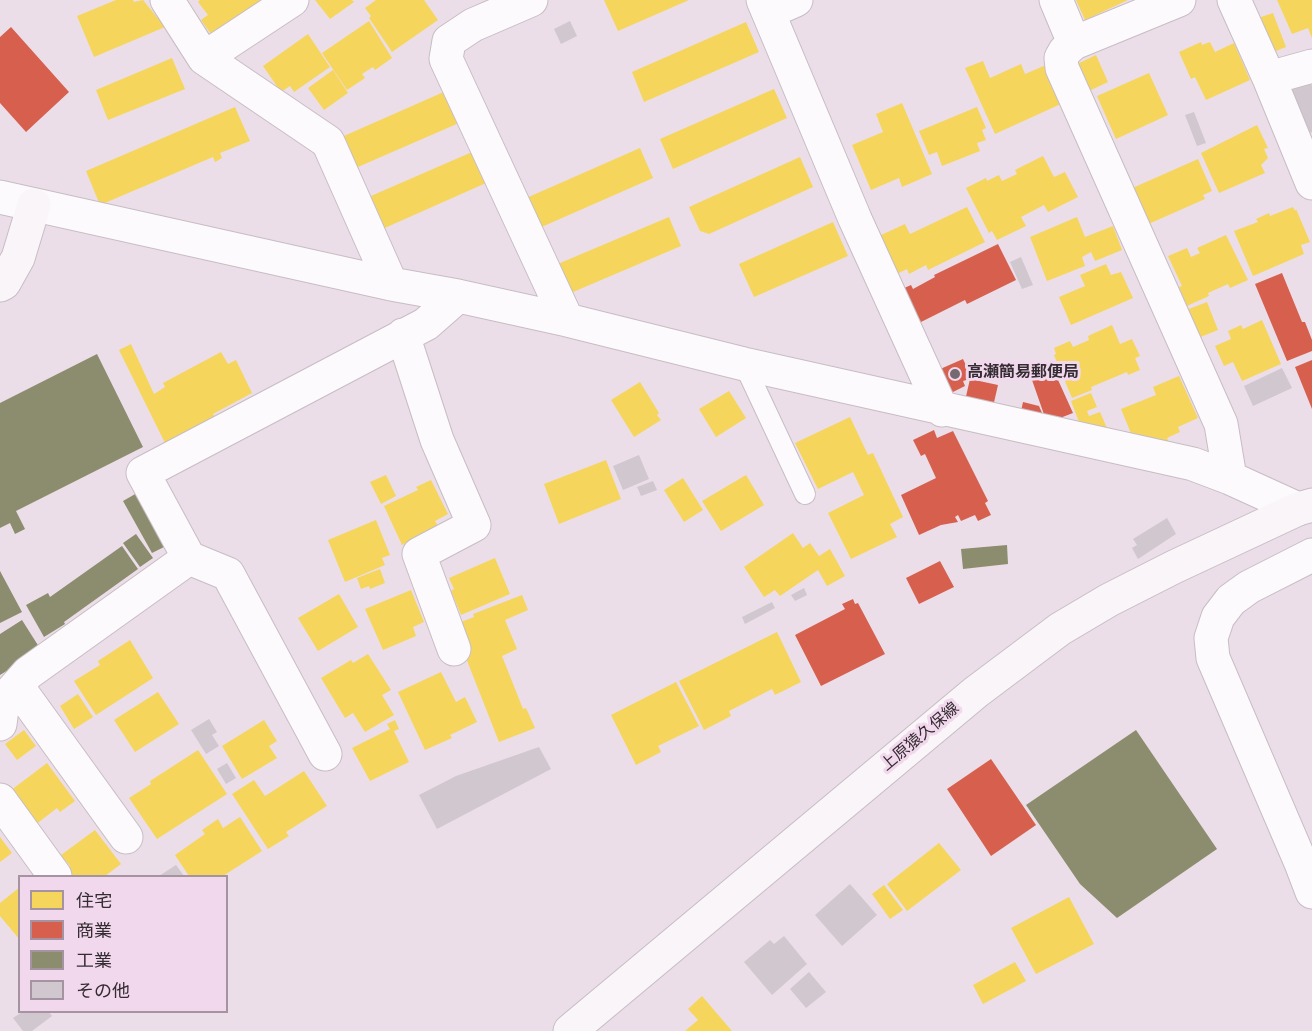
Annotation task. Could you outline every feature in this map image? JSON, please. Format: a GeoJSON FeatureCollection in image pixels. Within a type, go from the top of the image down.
{"type":"FeatureCollection","features":[{"type":"Feature","properties":{"kind":"main road"},"geometry":{"type":"LineString","coordinates":[[0,285],[18,258],[34,205]]}},
{"type":"Feature","properties":{"kind":"main road","name":"上原猿久保線"},"geometry":{"type":"LineString","coordinates":[[570,1031],[976,692],[1060,629],[1137,586],[1305,507]]}},
{"type":"Feature","properties":{"kind":"street"},"geometry":{"type":"LineString","coordinates":[[167,0],[204,58],[328,142],[391,284]]}},
{"type":"Feature","properties":{"kind":"street"},"geometry":{"type":"LineString","coordinates":[[204,58],[292,0]]}},
{"type":"Feature","properties":{"kind":"street"},"geometry":{"type":"LineString","coordinates":[[531,0],[473,25],[449,41],[447,58],[567,320]]}},
{"type":"Feature","properties":{"kind":"street"},"geometry":{"type":"LineString","coordinates":[[1056,0],[1074,43]]}},
{"type":"Feature","properties":{"kind":"street"},"geometry":{"type":"LineString","coordinates":[[1179,0],[1074,43],[1061,58],[1062,68],[1221,424],[1230,478]]}},
{"type":"Feature","properties":{"kind":"street"},"geometry":{"type":"LineString","coordinates":[[1234,0],[1312,183]]}},
{"type":"Feature","properties":{"kind":"street"},"geometry":{"type":"LineString","coordinates":[[776,4],[855,219],[942,410]]}},
{"type":"Feature","properties":{"kind":"street"},"geometry":{"type":"LineString","coordinates":[[1269,78],[1312,66]]}},
{"type":"Feature","properties":{"kind":"street"},"geometry":{"type":"LineString","coordinates":[[0,197],[391,284],[567,320],[942,410],[1193,464],[1305,507]]}},
{"type":"Feature","properties":{"kind":"street"},"geometry":{"type":"LineString","coordinates":[[325,754],[228,574],[189,558],[143,472],[426,324],[458,296]]}},
{"type":"Feature","properties":{"kind":"street"},"geometry":{"type":"LineString","coordinates":[[403,335],[437,440],[474,525],[419,555],[454,649]]}},
{"type":"Feature","properties":{"kind":"street"},"geometry":{"type":"LineString","coordinates":[[1312,555],[1249,586],[1231,600],[1218,617],[1211,638],[1213,658],[1312,892]]}},
{"type":"Feature","properties":{"kind":"street"},"geometry":{"type":"LineString","coordinates":[[0,724],[3,701],[28,673],[189,558]]}},
{"type":"Feature","properties":{"kind":"street"},"geometry":{"type":"LineString","coordinates":[[17,686],[126,837]]}},
{"type":"Feature","properties":{"kind":"street"},"geometry":{"type":"LineString","coordinates":[[0,801],[54,875]]}},
{"type":"Feature","properties":{"kind":"lane"},"geometry":{"type":"LineString","coordinates":[[744,364],[805,494]]}},
{"type":"Feature","properties":{"kind":"building: 住宅"},"geometry":{"type":"Polygon","coordinates":[[[116,0],[133,0],[134,2],[143,0],[165,27],[94,57],[77,16],[116,0]]]}},
{"type":"Feature","properties":{"kind":"building: 住宅"},"geometry":{"type":"Polygon","coordinates":[[[200,0],[259,0],[261,3],[213,37],[201,20],[208,15],[198,2],[200,0]]]}},
{"type":"Feature","properties":{"kind":"building: 住宅"},"geometry":{"type":"Polygon","coordinates":[[[315,0],[352,0],[354,2],[330,19],[315,0]]]}},
{"type":"Feature","properties":{"kind":"building: 住宅"},"geometry":{"type":"Polygon","coordinates":[[[376,0],[424,0],[438,20],[392,52],[369,18],[371,16],[365,8],[376,0]]]}},
{"type":"Feature","properties":{"kind":"building: 住宅"},"geometry":{"type":"Polygon","coordinates":[[[604,0],[689,0],[618,31],[604,0]]]}},
{"type":"Feature","properties":{"kind":"building: 住宅"},"geometry":{"type":"Polygon","coordinates":[[[1076,0],[1128,0],[1085,20],[1076,0]]]}},
{"type":"Feature","properties":{"kind":"building: 住宅"},"geometry":{"type":"Polygon","coordinates":[[[1277,0],[1312,0],[1312,38],[1308,28],[1292,34],[1277,0]]]}},
{"type":"Feature","properties":{"kind":"building: 住宅"},"geometry":{"type":"Polygon","coordinates":[[[1273,13],[1286,47],[1271,53],[1258,18],[1273,13]]]}},
{"type":"Feature","properties":{"kind":"building: 住宅"},"geometry":{"type":"Polygon","coordinates":[[[369,21],[392,58],[375,70],[373,67],[362,74],[365,78],[347,90],[322,53],[369,21]]]}},
{"type":"Feature","properties":{"kind":"building: 住宅"},"geometry":{"type":"Polygon","coordinates":[[[746,22],[759,52],[644,102],[632,72],[746,22]]]}},
{"type":"Feature","properties":{"kind":"building: 住宅"},"geometry":{"type":"Polygon","coordinates":[[[308,34],[330,67],[294,92],[290,86],[281,92],[263,66],[308,34]]]}},
{"type":"Feature","properties":{"kind":"building: 住宅"},"geometry":{"type":"Polygon","coordinates":[[[1201,42],[1202,45],[1210,42],[1215,52],[1234,43],[1250,80],[1206,100],[1195,77],[1191,79],[1179,52],[1201,42]]]}},
{"type":"Feature","properties":{"kind":"building: 住宅"},"geometry":{"type":"Polygon","coordinates":[[[1096,55],[1108,82],[1087,92],[1075,65],[1096,55]]]}},
{"type":"Feature","properties":{"kind":"building: 住宅"},"geometry":{"type":"Polygon","coordinates":[[[172,58],[185,89],[108,120],[96,90],[172,58]]]}},
{"type":"Feature","properties":{"kind":"building: 住宅"},"geometry":{"type":"Polygon","coordinates":[[[983,61],[990,78],[1021,64],[1025,74],[1046,65],[1063,103],[995,134],[965,68],[983,61]]]}},
{"type":"Feature","properties":{"kind":"building: 住宅"},"geometry":{"type":"Polygon","coordinates":[[[333,70],[348,93],[324,110],[308,88],[333,70]]]}},
{"type":"Feature","properties":{"kind":"building: 住宅"},"geometry":{"type":"Polygon","coordinates":[[[1149,73],[1168,115],[1116,139],[1097,96],[1149,73]]]}},
{"type":"Feature","properties":{"kind":"building: 住宅"},"geometry":{"type":"Polygon","coordinates":[[[774,89],[787,118],[673,169],[660,139],[774,89]]]}},
{"type":"Feature","properties":{"kind":"building: 住宅"},"geometry":{"type":"Polygon","coordinates":[[[446,91],[459,123],[351,170],[337,139],[446,91]]]}},
{"type":"Feature","properties":{"kind":"building: 住宅"},"geometry":{"type":"Polygon","coordinates":[[[902,103],[932,174],[902,187],[899,178],[871,190],[852,145],[883,132],[876,114],[902,103]]]}},
{"type":"Feature","properties":{"kind":"building: 住宅"},"geometry":{"type":"Polygon","coordinates":[[[235,107],[250,141],[220,153],[222,158],[215,162],[213,157],[100,205],[86,171],[235,107]]]}},
{"type":"Feature","properties":{"kind":"building: 住宅"},"geometry":{"type":"Polygon","coordinates":[[[977,107],[986,128],[982,130],[986,140],[977,143],[980,151],[942,166],[937,152],[929,155],[919,131],[977,107]]]}},
{"type":"Feature","properties":{"kind":"building: 住宅"},"geometry":{"type":"Polygon","coordinates":[[[1257,125],[1268,148],[1264,149],[1268,158],[1261,165],[1265,173],[1219,193],[1201,153],[1257,125]]]}},
{"type":"Feature","properties":{"kind":"building: 住宅"},"geometry":{"type":"Polygon","coordinates":[[[640,148],[653,178],[537,229],[524,199],[640,148]]]}},
{"type":"Feature","properties":{"kind":"building: 住宅"},"geometry":{"type":"Polygon","coordinates":[[[472,152],[486,183],[378,231],[364,199],[472,152]]]}},
{"type":"Feature","properties":{"kind":"building: 住宅"},"geometry":{"type":"Polygon","coordinates":[[[1043,156],[1054,177],[1065,172],[1078,197],[1048,212],[1044,205],[1021,217],[1026,226],[997,240],[992,231],[989,233],[966,188],[986,178],[987,181],[999,175],[1002,181],[1017,174],[1015,170],[1043,156]]]}},
{"type":"Feature","properties":{"kind":"building: 住宅"},"geometry":{"type":"Polygon","coordinates":[[[800,157],[813,187],[709,234],[700,231],[689,207],[800,157]]]}},
{"type":"Feature","properties":{"kind":"building: 住宅"},"geometry":{"type":"Polygon","coordinates":[[[1198,159],[1212,191],[1203,195],[1205,199],[1144,226],[1128,190],[1198,159]]]}},
{"type":"Feature","properties":{"kind":"building: 住宅"},"geometry":{"type":"Polygon","coordinates":[[[967,207],[985,242],[928,270],[926,265],[909,274],[907,269],[897,274],[879,236],[905,224],[910,234],[967,207]]]}},
{"type":"Feature","properties":{"kind":"building: 住宅"},"geometry":{"type":"Polygon","coordinates":[[[1293,207],[1295,211],[1296,209],[1310,242],[1301,245],[1304,254],[1253,276],[1234,231],[1258,222],[1256,219],[1269,213],[1270,216],[1293,207]]]}},
{"type":"Feature","properties":{"kind":"building: 住宅"},"geometry":{"type":"Polygon","coordinates":[[[669,217],[681,246],[566,295],[553,266],[669,217]]]}},
{"type":"Feature","properties":{"kind":"building: 住宅"},"geometry":{"type":"Polygon","coordinates":[[[1077,217],[1085,237],[1113,226],[1122,250],[1095,261],[1091,252],[1082,257],[1085,266],[1047,281],[1030,237],[1077,217]]]}},
{"type":"Feature","properties":{"kind":"building: 住宅"},"geometry":{"type":"Polygon","coordinates":[[[833,222],[848,256],[754,297],[739,264],[833,222]]]}},
{"type":"Feature","properties":{"kind":"building: 住宅"},"geometry":{"type":"Polygon","coordinates":[[[1226,235],[1248,280],[1230,288],[1228,284],[1187,306],[1179,287],[1182,286],[1168,256],[1187,248],[1191,257],[1200,253],[1197,248],[1226,235]]]}},
{"type":"Feature","properties":{"kind":"building: 住宅"},"geometry":{"type":"Polygon","coordinates":[[[1106,264],[1111,275],[1121,272],[1133,298],[1071,325],[1059,297],[1085,286],[1080,275],[1106,264]]]}},
{"type":"Feature","properties":{"kind":"building: 住宅"},"geometry":{"type":"Polygon","coordinates":[[[1207,302],[1218,330],[1193,340],[1181,312],[1207,302]]]}},
{"type":"Feature","properties":{"kind":"building: 住宅"},"geometry":{"type":"Polygon","coordinates":[[[1262,320],[1281,364],[1242,381],[1233,362],[1224,366],[1215,346],[1231,339],[1228,331],[1241,325],[1243,329],[1262,320]]]}},
{"type":"Feature","properties":{"kind":"building: 住宅"},"geometry":{"type":"Polygon","coordinates":[[[1112,325],[1120,344],[1132,339],[1140,356],[1135,358],[1140,370],[1128,375],[1127,372],[1091,387],[1092,390],[1072,398],[1054,355],[1056,354],[1054,348],[1070,341],[1073,347],[1089,340],[1088,336],[1112,325]]]}},
{"type":"Feature","properties":{"kind":"building: 住宅"},"geometry":{"type":"Polygon","coordinates":[[[131,344],[154,394],[165,387],[163,383],[221,352],[228,364],[236,360],[252,393],[213,414],[215,417],[165,443],[119,350],[131,344]]]}},
{"type":"Feature","properties":{"kind":"building: 住宅"},"geometry":{"type":"Polygon","coordinates":[[[1179,376],[1198,418],[1178,427],[1180,432],[1167,438],[1172,449],[1153,443],[1150,438],[1135,443],[1121,409],[1156,395],[1153,387],[1179,376]]]}},
{"type":"Feature","properties":{"kind":"building: 住宅"},"geometry":{"type":"Polygon","coordinates":[[[640,382],[661,420],[634,437],[611,400],[640,382]]]}},
{"type":"Feature","properties":{"kind":"building: 住宅"},"geometry":{"type":"Polygon","coordinates":[[[729,391],[746,418],[716,437],[699,409],[729,391]]]}},
{"type":"Feature","properties":{"kind":"building: 住宅"},"geometry":{"type":"Polygon","coordinates":[[[1091,393],[1097,407],[1087,411],[1089,416],[1100,412],[1110,435],[1082,430],[1071,401],[1091,393]]]}},
{"type":"Feature","properties":{"kind":"building: 住宅"},"geometry":{"type":"Polygon","coordinates":[[[850,417],[868,455],[873,453],[903,517],[890,524],[897,537],[851,559],[828,513],[864,495],[853,472],[818,489],[795,443],[850,417]]]}},
{"type":"Feature","properties":{"kind":"building: 住宅"},"geometry":{"type":"Polygon","coordinates":[[[606,460],[621,499],[559,524],[544,484],[606,460]]]}},
{"type":"Feature","properties":{"kind":"building: 住宅"},"geometry":{"type":"Polygon","coordinates":[[[386,475],[396,496],[381,504],[370,482],[386,475]]]}},
{"type":"Feature","properties":{"kind":"building: 住宅"},"geometry":{"type":"Polygon","coordinates":[[[746,475],[764,505],[721,531],[702,501],[746,475]]]}},
{"type":"Feature","properties":{"kind":"building: 住宅"},"geometry":{"type":"Polygon","coordinates":[[[683,478],[703,510],[684,522],[664,490],[683,478]]]}},
{"type":"Feature","properties":{"kind":"building: 住宅"},"geometry":{"type":"Polygon","coordinates":[[[431,480],[448,514],[435,521],[439,527],[402,545],[384,506],[418,490],[416,487],[431,480]]]}},
{"type":"Feature","properties":{"kind":"building: 住宅"},"geometry":{"type":"Polygon","coordinates":[[[376,520],[390,555],[382,558],[385,565],[345,582],[328,540],[376,520]]]}},
{"type":"Feature","properties":{"kind":"building: 住宅"},"geometry":{"type":"Polygon","coordinates":[[[793,533],[803,548],[810,543],[819,556],[830,549],[845,576],[827,586],[818,570],[780,596],[775,590],[764,597],[744,567],[793,533]]]}},
{"type":"Feature","properties":{"kind":"building: 住宅"},"geometry":{"type":"Polygon","coordinates":[[[495,558],[510,594],[461,615],[451,591],[454,589],[449,578],[495,558]]]}},
{"type":"Feature","properties":{"kind":"building: 住宅"},"geometry":{"type":"Polygon","coordinates":[[[380,569],[385,583],[370,589],[369,586],[361,589],[357,578],[380,569]]]}},
{"type":"Feature","properties":{"kind":"building: 住宅"},"geometry":{"type":"Polygon","coordinates":[[[411,590],[424,622],[413,627],[416,636],[383,650],[365,609],[411,590]]]}},
{"type":"Feature","properties":{"kind":"building: 住宅"},"geometry":{"type":"Polygon","coordinates":[[[339,594],[358,627],[318,651],[298,618],[339,594]]]}},
{"type":"Feature","properties":{"kind":"building: 住宅"},"geometry":{"type":"Polygon","coordinates":[[[522,595],[528,610],[505,620],[517,649],[502,656],[523,709],[526,708],[535,728],[499,742],[453,625],[474,617],[473,614],[522,595]]]}},
{"type":"Feature","properties":{"kind":"building: 住宅"},"geometry":{"type":"Polygon","coordinates":[[[777,632],[801,682],[775,695],[772,689],[729,711],[731,716],[704,730],[679,681],[777,632]]]}},
{"type":"Feature","properties":{"kind":"building: 住宅"},"geometry":{"type":"Polygon","coordinates":[[[130,640],[153,678],[96,715],[74,681],[100,665],[98,661],[130,640]]]}},
{"type":"Feature","properties":{"kind":"building: 住宅"},"geometry":{"type":"Polygon","coordinates":[[[368,654],[391,690],[382,695],[394,715],[365,732],[353,713],[345,718],[321,678],[351,660],[353,663],[368,654]]]}},
{"type":"Feature","properties":{"kind":"building: 住宅"},"geometry":{"type":"Polygon","coordinates":[[[441,672],[456,702],[465,697],[477,722],[450,735],[452,738],[425,750],[398,692],[441,672]]]}},
{"type":"Feature","properties":{"kind":"building: 住宅"},"geometry":{"type":"Polygon","coordinates":[[[676,682],[699,726],[658,746],[661,752],[636,765],[611,715],[676,682]]]}},
{"type":"Feature","properties":{"kind":"building: 住宅"},"geometry":{"type":"Polygon","coordinates":[[[158,692],[179,724],[135,752],[114,720],[158,692]]]}},
{"type":"Feature","properties":{"kind":"building: 住宅"},"geometry":{"type":"Polygon","coordinates":[[[78,694],[93,717],[74,729],[60,706],[78,694]]]}},
{"type":"Feature","properties":{"kind":"building: 住宅"},"geometry":{"type":"Polygon","coordinates":[[[264,720],[277,741],[269,746],[277,758],[242,779],[222,746],[264,720]]]}},
{"type":"Feature","properties":{"kind":"building: 住宅"},"geometry":{"type":"Polygon","coordinates":[[[395,720],[399,729],[394,731],[409,762],[370,781],[352,748],[390,729],[387,724],[395,720]]]}},
{"type":"Feature","properties":{"kind":"building: 住宅"},"geometry":{"type":"Polygon","coordinates":[[[24,730],[36,746],[17,760],[5,744],[24,730]]]}},
{"type":"Feature","properties":{"kind":"building: 住宅"},"geometry":{"type":"Polygon","coordinates":[[[198,750],[227,794],[157,839],[129,798],[151,784],[150,781],[198,750]]]}},
{"type":"Feature","properties":{"kind":"building: 住宅"},"geometry":{"type":"Polygon","coordinates":[[[47,763],[75,801],[60,812],[57,808],[30,829],[6,794],[47,763]]]}},
{"type":"Feature","properties":{"kind":"building: 住宅"},"geometry":{"type":"Polygon","coordinates":[[[304,771],[327,806],[286,832],[289,836],[268,849],[232,794],[254,780],[265,796],[304,771]]]}},
{"type":"Feature","properties":{"kind":"building: 住宅"},"geometry":{"type":"Polygon","coordinates":[[[240,817],[262,851],[225,875],[188,875],[175,855],[205,834],[202,830],[218,819],[223,828],[240,817]]]}},
{"type":"Feature","properties":{"kind":"building: 住宅"},"geometry":{"type":"Polygon","coordinates":[[[95,830],[121,864],[106,875],[66,875],[63,871],[70,866],[61,855],[95,830]]]}},
{"type":"Feature","properties":{"kind":"building: 住宅"},"geometry":{"type":"Polygon","coordinates":[[[0,837],[12,853],[0,862],[0,837]]]}},
{"type":"Feature","properties":{"kind":"building: 住宅"},"geometry":{"type":"Polygon","coordinates":[[[939,843],[961,870],[907,911],[887,884],[939,843]]]}},
{"type":"Feature","properties":{"kind":"building: 住宅"},"geometry":{"type":"Polygon","coordinates":[[[884,885],[903,910],[890,919],[872,894],[884,885]]]}},
{"type":"Feature","properties":{"kind":"building: 住宅"},"geometry":{"type":"Polygon","coordinates":[[[18,889],[18,938],[0,916],[0,903],[18,889]]]}},
{"type":"Feature","properties":{"kind":"building: 住宅"},"geometry":{"type":"Polygon","coordinates":[[[1069,897],[1094,944],[1036,974],[1011,928],[1069,897]]]}},
{"type":"Feature","properties":{"kind":"building: 住宅"},"geometry":{"type":"Polygon","coordinates":[[[1015,962],[1026,981],[983,1004],[973,985],[1015,962]]]}},
{"type":"Feature","properties":{"kind":"building: 住宅"},"geometry":{"type":"Polygon","coordinates":[[[702,996],[732,1031],[685,1031],[698,1020],[688,1009],[702,996]]]}},
{"type":"Feature","properties":{"kind":"building: 商業"},"geometry":{"type":"Polygon","coordinates":[[[11,27],[69,92],[26,132],[0,103],[0,37],[11,27]]]}},
{"type":"Feature","properties":{"kind":"building: 商業"},"geometry":{"type":"Polygon","coordinates":[[[998,244],[1016,280],[967,304],[965,300],[919,323],[902,289],[911,285],[913,289],[935,277],[934,275],[998,244]]]}},
{"type":"Feature","properties":{"kind":"building: 商業"},"geometry":{"type":"Polygon","coordinates":[[[1282,273],[1312,340],[1312,351],[1287,361],[1255,284],[1282,273]]]}},
{"type":"Feature","properties":{"kind":"building: 商業","name":"高瀬簡易郵便局"},"geometry":{"type":"Polygon","coordinates":[[[963,359],[972,378],[963,381],[965,386],[949,394],[938,370],[963,359]]]}},
{"type":"Feature","properties":{"kind":"building: 商業"},"geometry":{"type":"Polygon","coordinates":[[[1312,360],[1312,409],[1295,367],[1312,360]]]}},
{"type":"Feature","properties":{"kind":"building: 商業"},"geometry":{"type":"Polygon","coordinates":[[[1054,371],[1073,413],[1047,423],[1032,380],[1054,371]]]}},
{"type":"Feature","properties":{"kind":"building: 商業"},"geometry":{"type":"Polygon","coordinates":[[[970,379],[998,385],[992,411],[964,405],[970,379]]]}},
{"type":"Feature","properties":{"kind":"building: 商業"},"geometry":{"type":"Polygon","coordinates":[[[1023,402],[1039,406],[1046,422],[1020,416],[1023,402]]]}},
{"type":"Feature","properties":{"kind":"building: 商業"},"geometry":{"type":"Polygon","coordinates":[[[934,430],[937,438],[953,431],[988,501],[985,503],[991,515],[978,521],[975,515],[961,521],[958,515],[955,517],[958,522],[941,525],[919,535],[901,495],[936,478],[925,454],[921,456],[913,440],[934,430]]]}},
{"type":"Feature","properties":{"kind":"building: 商業"},"geometry":{"type":"Polygon","coordinates":[[[940,561],[954,587],[919,604],[906,578],[940,561]]]}},
{"type":"Feature","properties":{"kind":"building: 商業"},"geometry":{"type":"Polygon","coordinates":[[[853,599],[855,604],[858,603],[885,654],[821,686],[795,635],[845,609],[842,604],[853,599]]]}},
{"type":"Feature","properties":{"kind":"building: 商業"},"geometry":{"type":"Polygon","coordinates":[[[991,759],[1036,825],[991,856],[947,789],[991,759]]]}},
{"type":"Feature","properties":{"kind":"building: 工業"},"geometry":{"type":"Polygon","coordinates":[[[97,354],[143,447],[16,511],[25,529],[15,534],[10,523],[0,528],[0,403],[97,354]]]}},
{"type":"Feature","properties":{"kind":"building: 工業"},"geometry":{"type":"Polygon","coordinates":[[[137,493],[166,546],[152,553],[123,501],[137,493]]]}},
{"type":"Feature","properties":{"kind":"building: 工業"},"geometry":{"type":"Polygon","coordinates":[[[136,534],[153,558],[140,567],[123,543],[136,534]]]}},
{"type":"Feature","properties":{"kind":"building: 工業"},"geometry":{"type":"Polygon","coordinates":[[[1007,545],[1008,564],[963,569],[961,549],[1007,545]]]}},
{"type":"Feature","properties":{"kind":"building: 工業"},"geometry":{"type":"Polygon","coordinates":[[[122,546],[138,569],[44,637],[26,605],[48,593],[50,597],[122,546]]]}},
{"type":"Feature","properties":{"kind":"building: 工業"},"geometry":{"type":"Polygon","coordinates":[[[0,571],[22,612],[0,623],[0,571]]]}},
{"type":"Feature","properties":{"kind":"building: 工業"},"geometry":{"type":"Polygon","coordinates":[[[22,620],[41,650],[0,675],[0,634],[22,620]]]}},
{"type":"Feature","properties":{"kind":"building: 工業"},"geometry":{"type":"Polygon","coordinates":[[[1136,730],[1217,849],[1117,918],[1080,884],[1026,805],[1136,730]]]}},
{"type":"Feature","properties":{"kind":"building: その他"},"geometry":{"type":"Polygon","coordinates":[[[570,21],[577,36],[561,44],[554,29],[570,21]]]}},
{"type":"Feature","properties":{"kind":"building: その他"},"geometry":{"type":"Polygon","coordinates":[[[1310,81],[1312,86],[1312,132],[1304,136],[1285,91],[1310,81]]]}},
{"type":"Feature","properties":{"kind":"building: その他"},"geometry":{"type":"Polygon","coordinates":[[[1194,112],[1206,143],[1197,146],[1185,115],[1194,112]]]}},
{"type":"Feature","properties":{"kind":"building: その他"},"geometry":{"type":"Polygon","coordinates":[[[1021,257],[1033,285],[1022,289],[1010,262],[1021,257]]]}},
{"type":"Feature","properties":{"kind":"building: その他"},"geometry":{"type":"Polygon","coordinates":[[[1282,368],[1292,388],[1253,406],[1244,386],[1282,368]]]}},
{"type":"Feature","properties":{"kind":"building: その他"},"geometry":{"type":"Polygon","coordinates":[[[639,455],[649,479],[623,490],[613,466],[639,455]]]}},
{"type":"Feature","properties":{"kind":"building: その他"},"geometry":{"type":"Polygon","coordinates":[[[653,481],[657,490],[641,496],[637,487],[653,481]]]}},
{"type":"Feature","properties":{"kind":"building: その他"},"geometry":{"type":"Polygon","coordinates":[[[1167,518],[1176,534],[1138,559],[1132,548],[1137,545],[1133,539],[1167,518]]]}},
{"type":"Feature","properties":{"kind":"building: その他"},"geometry":{"type":"Polygon","coordinates":[[[804,588],[807,595],[795,601],[791,595],[804,588]]]}},
{"type":"Feature","properties":{"kind":"building: その他"},"geometry":{"type":"Polygon","coordinates":[[[772,602],[775,608],[745,624],[742,617],[772,602]]]}},
{"type":"Feature","properties":{"kind":"building: その他"},"geometry":{"type":"Polygon","coordinates":[[[209,719],[217,732],[212,735],[219,746],[206,754],[191,730],[209,719]]]}},
{"type":"Feature","properties":{"kind":"building: その他"},"geometry":{"type":"Polygon","coordinates":[[[539,747],[551,769],[437,829],[419,795],[456,776],[539,747]]]}},
{"type":"Feature","properties":{"kind":"building: その他"},"geometry":{"type":"Polygon","coordinates":[[[227,763],[236,778],[226,784],[217,769],[227,763]]]}},
{"type":"Feature","properties":{"kind":"building: その他"},"geometry":{"type":"Polygon","coordinates":[[[176,865],[183,875],[161,875],[176,865]]]}},
{"type":"Feature","properties":{"kind":"building: その他"},"geometry":{"type":"Polygon","coordinates":[[[850,884],[877,915],[842,946],[815,915],[850,884]]]}},
{"type":"Feature","properties":{"kind":"building: その他"},"geometry":{"type":"Polygon","coordinates":[[[784,936],[807,964],[772,995],[744,962],[770,940],[774,944],[784,936]]]}},
{"type":"Feature","properties":{"kind":"building: その他"},"geometry":{"type":"Polygon","coordinates":[[[809,972],[826,992],[806,1008],[790,989],[809,972]]]}},
{"type":"Feature","properties":{"kind":"building: その他"},"geometry":{"type":"Polygon","coordinates":[[[20,1013],[50,1013],[52,1016],[32,1031],[23,1031],[13,1018],[20,1013]]]}},
{"type":"Feature","properties":{"kind":"place","name":"高瀬簡易郵便局"},"geometry":{"type":"Point","coordinates":[955,374]}}]}
